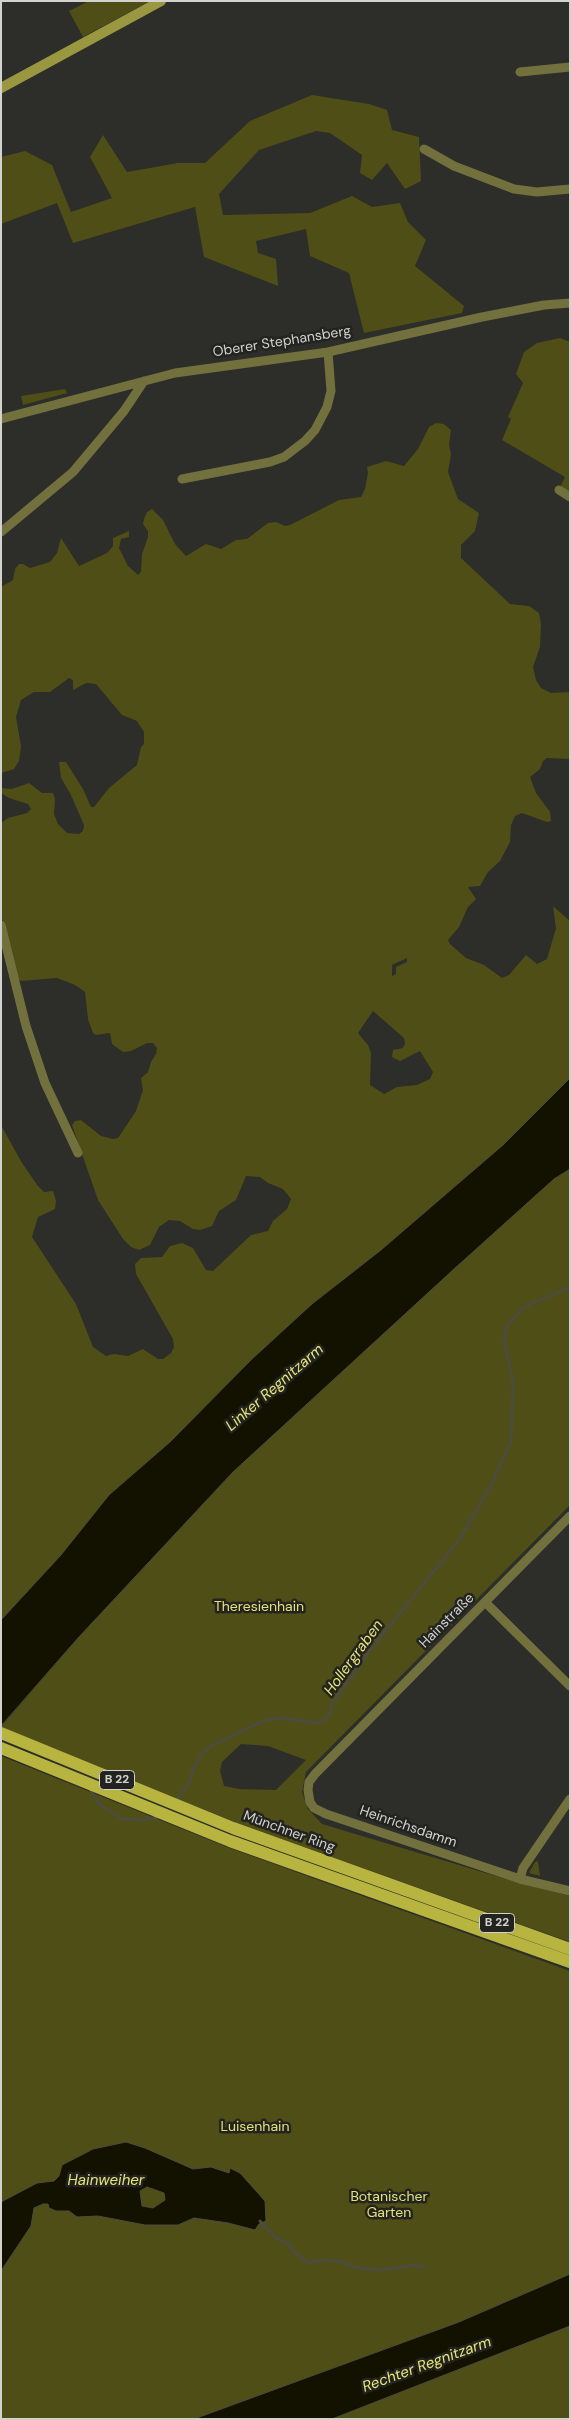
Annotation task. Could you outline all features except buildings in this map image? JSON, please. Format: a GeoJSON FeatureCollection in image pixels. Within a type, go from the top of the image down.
{"type":"FeatureCollection","features":[{"type":"Feature","properties":{"kind":"main road","name":"Münchner Ring"},"geometry":{"type":"LineString","coordinates":[[1,1733],[233,1828],[570,1949]]}},
{"type":"Feature","properties":{"kind":"main road","name":"Münchner Ring"},"geometry":{"type":"LineString","coordinates":[[1,1748],[230,1841],[570,1962]]}},
{"type":"Feature","properties":{"kind":"street"},"geometry":{"type":"LineString","coordinates":[[1,88],[161,1]]}},
{"type":"Feature","properties":{"kind":"street"},"geometry":{"type":"LineString","coordinates":[[520,72],[570,67]]}},
{"type":"Feature","properties":{"kind":"street"},"geometry":{"type":"LineString","coordinates":[[424,149],[454,166],[514,189],[537,192],[570,189]]}},
{"type":"Feature","properties":{"kind":"street","name":"Oberer Stephansberg"},"geometry":{"type":"LineString","coordinates":[[1,419],[144,381],[204,368],[328,352],[492,315],[544,305],[570,303]]}},
{"type":"Feature","properties":{"kind":"street"},"geometry":{"type":"LineString","coordinates":[[182,480],[270,462],[284,456],[305,441],[315,430],[327,407],[331,391],[328,352]]}},
{"type":"Feature","properties":{"kind":"street"},"geometry":{"type":"LineString","coordinates":[[3,526],[42,501],[73,472],[124,411],[144,381]]}},
{"type":"Feature","properties":{"kind":"street"},"geometry":{"type":"LineString","coordinates":[[559,490],[570,497]]}},
{"type":"Feature","properties":{"kind":"street"},"geometry":{"type":"LineString","coordinates":[[1,925],[26,1026],[45,1083],[78,1153]]}},
{"type":"Feature","properties":{"kind":"street","name":"Hainstraße"},"geometry":{"type":"LineString","coordinates":[[344,1745],[570,1516]]}},
{"type":"Feature","properties":{"kind":"street"},"geometry":{"type":"LineString","coordinates":[[485,1602],[570,1686]]}},
{"type":"Feature","properties":{"kind":"street","name":"Heinrichsdamm"},"geometry":{"type":"LineString","coordinates":[[344,1745],[309,1782],[308,1797],[314,1808],[326,1814],[520,1879],[570,1891]]}},
{"type":"Feature","properties":{"kind":"street"},"geometry":{"type":"LineString","coordinates":[[520,1879],[523,1868],[570,1799]]}},
{"type":"Feature","properties":{"kind":"green space"},"geometry":{"type":"Polygon","coordinates":[[[89,1],[150,1],[83,37],[69,11],[89,1]]]}},
{"type":"Feature","properties":{"kind":"green space"},"geometry":{"type":"Polygon","coordinates":[[[312,95],[369,104],[387,110],[392,130],[419,137],[421,181],[405,189],[387,163],[372,180],[360,173],[362,155],[330,133],[316,131],[259,150],[219,194],[223,215],[310,213],[352,196],[372,207],[400,203],[408,222],[426,240],[415,266],[464,306],[462,313],[364,333],[349,273],[310,256],[306,229],[256,241],[258,253],[276,259],[278,286],[204,257],[195,207],[73,243],[57,203],[1,224],[1,157],[25,151],[52,165],[71,212],[112,198],[90,157],[103,135],[127,172],[178,163],[205,163],[250,121],[312,95]]]}},
{"type":"Feature","properties":{"kind":"green space"},"geometry":{"type":"Polygon","coordinates":[[[560,338],[570,342],[570,493],[560,487],[565,477],[502,440],[511,419],[508,417],[523,383],[516,374],[524,352],[537,343],[560,338]]]}},
{"type":"Feature","properties":{"kind":"green space"},"geometry":{"type":"Polygon","coordinates":[[[65,389],[67,393],[23,405],[21,396],[65,389]]]}},
{"type":"Feature","properties":{"kind":"green space"},"geometry":{"type":"Polygon","coordinates":[[[436,423],[444,424],[451,430],[449,445],[451,454],[448,472],[458,499],[479,513],[475,531],[461,545],[461,558],[510,604],[529,606],[539,613],[541,624],[540,647],[533,667],[536,680],[541,688],[551,693],[570,692],[570,759],[547,758],[543,761],[540,769],[530,777],[536,793],[550,812],[551,821],[547,822],[522,813],[515,816],[511,825],[510,842],[500,861],[488,872],[480,886],[468,887],[476,899],[468,907],[459,927],[448,940],[466,958],[484,965],[502,978],[509,975],[526,955],[537,964],[547,959],[556,928],[553,906],[570,921],[570,1078],[503,1145],[381,1250],[312,1304],[252,1359],[170,1442],[109,1495],[61,1555],[1,1620],[1,1125],[22,1163],[38,1186],[44,1192],[53,1191],[56,1201],[55,1209],[38,1217],[32,1237],[76,1304],[93,1347],[106,1356],[114,1354],[128,1356],[143,1349],[158,1359],[163,1359],[171,1353],[174,1347],[173,1339],[136,1274],[135,1264],[141,1258],[162,1257],[170,1246],[182,1243],[193,1248],[206,1270],[213,1271],[251,1235],[268,1231],[273,1221],[287,1209],[291,1199],[283,1189],[268,1183],[260,1177],[246,1176],[236,1200],[219,1211],[212,1226],[200,1230],[193,1229],[180,1221],[169,1220],[159,1227],[150,1245],[139,1250],[131,1247],[123,1239],[98,1200],[72,1125],[75,1121],[81,1120],[101,1136],[113,1139],[118,1138],[136,1111],[143,1090],[141,1078],[148,1072],[157,1048],[153,1043],[147,1043],[131,1051],[123,1052],[112,1044],[110,1033],[96,1035],[93,1033],[88,1019],[85,992],[75,985],[57,978],[21,981],[18,979],[1,915],[1,823],[8,818],[27,813],[31,809],[28,804],[9,798],[1,793],[1,788],[12,789],[29,783],[42,793],[53,793],[55,799],[54,814],[58,824],[67,833],[79,834],[83,831],[84,825],[61,778],[59,762],[66,762],[83,789],[91,807],[94,807],[109,788],[137,765],[141,747],[144,744],[144,732],[137,721],[122,715],[96,684],[86,683],[73,690],[73,680],[69,678],[50,692],[34,692],[21,700],[16,717],[21,746],[19,761],[14,769],[1,773],[1,587],[13,580],[15,569],[19,564],[30,568],[50,562],[57,553],[61,538],[79,566],[107,553],[113,546],[113,538],[129,531],[129,537],[121,539],[119,548],[128,566],[138,575],[141,572],[142,554],[148,537],[148,531],[143,524],[144,519],[147,512],[152,509],[163,520],[175,544],[186,556],[206,544],[221,549],[236,540],[247,539],[268,523],[276,522],[285,526],[290,525],[339,500],[361,497],[365,489],[368,473],[367,467],[386,461],[404,466],[418,449],[429,427],[436,423]],[[407,958],[392,965],[392,976],[396,974],[396,967],[407,962],[407,958]],[[373,1011],[358,1033],[368,1045],[371,1053],[370,1085],[384,1094],[397,1087],[417,1085],[430,1079],[433,1072],[420,1051],[400,1061],[392,1057],[393,1050],[403,1048],[404,1038],[373,1011]]]}},
{"type":"Feature","properties":{"kind":"green space","name":"Theresienhain"},"geometry":{"type":"Polygon","coordinates":[[[570,1169],[570,1505],[306,1772],[302,1792],[308,1809],[322,1824],[519,1883],[570,1896],[570,1942],[237,1823],[1,1727],[78,1638],[233,1472],[554,1179],[570,1169]],[[241,1744],[222,1762],[220,1771],[224,1786],[239,1789],[276,1790],[306,1760],[268,1746],[241,1744]]]}},
{"type":"Feature","properties":{"kind":"green space","name":"Luisenhain"},"geometry":{"type":"Polygon","coordinates":[[[1,1756],[227,1847],[570,1971],[570,2274],[459,2322],[194,2419],[1,2419],[1,1756]]]}},
{"type":"Feature","properties":{"kind":"green space"},"geometry":{"type":"Polygon","coordinates":[[[538,1861],[540,1876],[529,1873],[535,1862],[538,1861]]]}},
{"type":"Feature","properties":{"kind":"green space"},"geometry":{"type":"Polygon","coordinates":[[[570,2326],[570,2419],[332,2419],[570,2326]]]}},
{"type":"Feature","properties":{"kind":"water","name":"Linker Regnitzarm"},"geometry":{"type":"Polygon","coordinates":[[[570,1078],[570,1169],[554,1179],[233,1472],[78,1638],[1,1726],[1,1620],[61,1555],[109,1495],[170,1442],[252,1359],[312,1304],[381,1250],[503,1145],[570,1078]]]}},
{"type":"Feature","properties":{"kind":"water","name":"Hainweiher"},"geometry":{"type":"Polygon","coordinates":[[[126,2142],[145,2148],[193,2169],[211,2167],[229,2173],[230,2168],[240,2173],[265,2201],[266,2221],[259,2224],[255,2230],[228,2223],[194,2218],[178,2225],[145,2225],[98,2216],[77,2217],[69,2211],[56,2211],[49,2208],[48,2204],[43,2204],[34,2208],[31,2226],[1,2271],[1,2202],[37,2183],[54,2181],[59,2176],[62,2165],[93,2149],[126,2142]],[[147,2187],[140,2191],[142,2206],[153,2208],[165,2200],[164,2193],[147,2187]]]}},
{"type":"Feature","properties":{"kind":"water","name":"Rechter Regnitzarm"},"geometry":{"type":"Polygon","coordinates":[[[570,2274],[570,2326],[332,2419],[194,2419],[459,2322],[570,2274]]]}},
{"type":"Feature","properties":{"kind":"waterway","name":"Hollergraben"},"geometry":{"type":"LineString","coordinates":[[176,1802],[189,1782],[195,1764],[201,1755],[212,1745],[266,1720],[283,1718],[316,1723],[324,1721],[330,1714],[332,1705],[379,1639],[459,1540],[491,1485],[511,1441],[513,1383],[504,1340],[507,1326],[522,1308],[570,1287]]}},
{"type":"Feature","properties":{"kind":"waterway","name":"Hollergraben"},"geometry":{"type":"LineString","coordinates":[[90,1789],[100,1805],[122,1819],[143,1820],[158,1817]]}},
{"type":"Feature","properties":{"kind":"waterway"},"geometry":{"type":"LineString","coordinates":[[260,2221],[276,2238],[287,2243],[294,2252],[308,2263],[321,2260],[340,2261],[358,2268],[381,2270],[415,2265],[424,2267]]}},
{"type":"Feature","properties":{"kind":"park label","name":"Botanischer Garten"},"geometry":{"type":"Point","coordinates":[389,2206]}}]}
